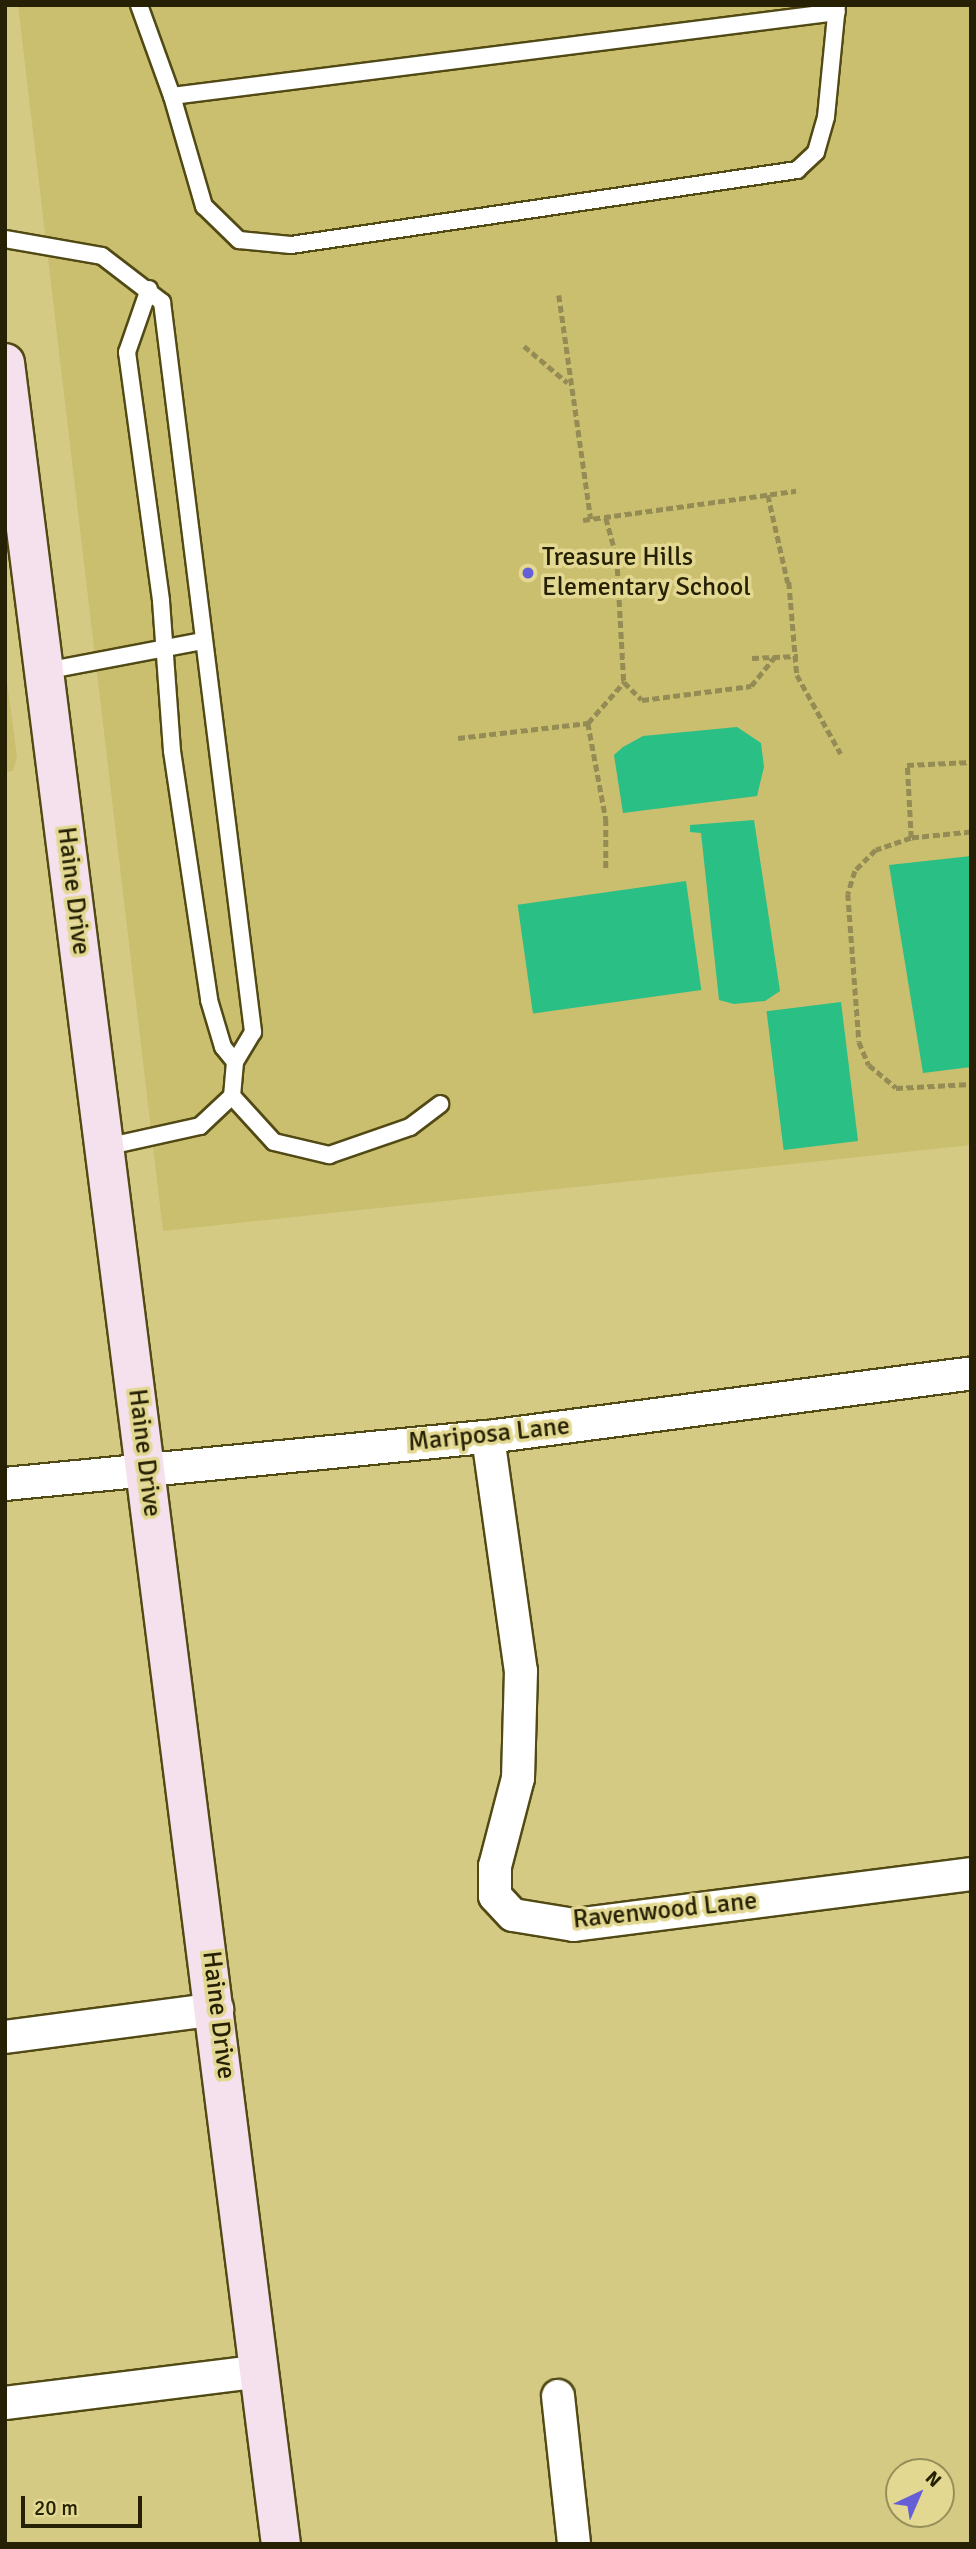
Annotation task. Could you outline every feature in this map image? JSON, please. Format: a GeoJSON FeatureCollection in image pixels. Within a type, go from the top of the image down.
{"type":"FeatureCollection","features":[{"type":"Feature","properties":{"kind":"street","name":"Haine Drive"},"geometry":{"type":"LineString","coordinates":[[5,363],[145,1469],[218,2009],[281,2544]]}},
{"type":"Feature","properties":{"kind":"street","name":"Mariposa Lane"},"geometry":{"type":"LineString","coordinates":[[5,1484],[488,1437],[971,1373]]}},
{"type":"Feature","properties":{"kind":"street","name":"Ravenwood Lane"},"geometry":{"type":"LineString","coordinates":[[488,1437],[521,1671],[518,1778],[495,1866],[495,1896],[513,1915],[574,1925],[971,1874]]}},
{"type":"Feature","properties":{"kind":"street"},"geometry":{"type":"LineString","coordinates":[[5,2037],[218,2009]]}},
{"type":"Feature","properties":{"kind":"street"},"geometry":{"type":"LineString","coordinates":[[5,2403],[261,2371]]}},
{"type":"Feature","properties":{"kind":"street"},"geometry":{"type":"LineString","coordinates":[[558,2396],[574,2544]]}},
{"type":"Feature","properties":{"kind":"lane"},"geometry":{"type":"LineString","coordinates":[[139,5],[172,96],[204,206],[239,240],[291,246],[797,170],[816,152],[826,117],[837,8],[172,96]]}},
{"type":"Feature","properties":{"kind":"lane"},"geometry":{"type":"LineString","coordinates":[[5,239],[102,256],[149,289],[162,302],[253,1032],[235,1062],[232,1096],[200,1126],[105,1147]]}},
{"type":"Feature","properties":{"kind":"lane"},"geometry":{"type":"LineString","coordinates":[[149,289],[127,352],[164,649],[172,751],[209,1000],[223,1047],[235,1062]]}},
{"type":"Feature","properties":{"kind":"lane"},"geometry":{"type":"LineString","coordinates":[[45,671],[203,641]]}},
{"type":"Feature","properties":{"kind":"lane"},"geometry":{"type":"LineString","coordinates":[[232,1096],[275,1142],[328,1155],[410,1127],[440,1104]]}},
{"type":"Feature","properties":{"kind":"path"},"geometry":{"type":"LineString","coordinates":[[559,295],[568,383],[591,519]]}},
{"type":"Feature","properties":{"kind":"path"},"geometry":{"type":"LineString","coordinates":[[524,346],[568,383]]}},
{"type":"Feature","properties":{"kind":"path"},"geometry":{"type":"LineString","coordinates":[[583,520],[796,491]]}},
{"type":"Feature","properties":{"kind":"path"},"geometry":{"type":"LineString","coordinates":[[768,495],[789,585],[798,656],[797,675],[841,754]]}},
{"type":"Feature","properties":{"kind":"path"},"geometry":{"type":"LineString","coordinates":[[606,518],[617,558],[624,682],[642,700],[751,686],[777,654]]}},
{"type":"Feature","properties":{"kind":"path"},"geometry":{"type":"LineString","coordinates":[[752,658],[777,654],[798,656]]}},
{"type":"Feature","properties":{"kind":"path"},"geometry":{"type":"LineString","coordinates":[[458,738],[588,723],[624,682]]}},
{"type":"Feature","properties":{"kind":"path"},"geometry":{"type":"LineString","coordinates":[[588,723],[606,819],[606,870]]}},
{"type":"Feature","properties":{"kind":"path"},"geometry":{"type":"LineString","coordinates":[[911,838],[907,765],[971,762]]}},
{"type":"Feature","properties":{"kind":"path"},"geometry":{"type":"LineString","coordinates":[[971,832],[911,838],[876,850],[855,871],[848,894],[859,1042],[869,1065],[896,1088],[971,1084]]}},
{"type":"Feature","properties":{"kind":"shaded area","name":"Treasure Hills Elementary School"},"geometry":{"type":"Polygon","coordinates":[[[18,5],[971,5],[971,1145],[163,1231],[18,5]]]}},
{"type":"Feature","properties":{"kind":"shaded area"},"geometry":{"type":"Polygon","coordinates":[[[5,667],[17,757],[13,771],[5,772],[5,667]]]}},
{"type":"Feature","properties":{"kind":"green space"},"geometry":{"type":"Polygon","coordinates":[[[737,727],[761,743],[764,767],[757,796],[623,813],[614,755],[623,747],[643,736],[737,727]]]}},
{"type":"Feature","properties":{"kind":"green space"},"geometry":{"type":"Polygon","coordinates":[[[754,820],[780,991],[765,1001],[734,1004],[719,1000],[701,833],[690,832],[690,825],[754,820]]]}},
{"type":"Feature","properties":{"kind":"green space"},"geometry":{"type":"Polygon","coordinates":[[[971,856],[971,1067],[923,1073],[889,865],[971,856]]]}},
{"type":"Feature","properties":{"kind":"green space"},"geometry":{"type":"Polygon","coordinates":[[[686,881],[701,990],[533,1014],[518,905],[686,881]]]}},
{"type":"Feature","properties":{"kind":"green space"},"geometry":{"type":"Polygon","coordinates":[[[841,1002],[858,1141],[784,1150],[767,1011],[841,1002]]]}},
{"type":"Feature","properties":{"kind":"place","name":"Treasure Hills Elementary School"},"geometry":{"type":"Point","coordinates":[528,573]}}]}
